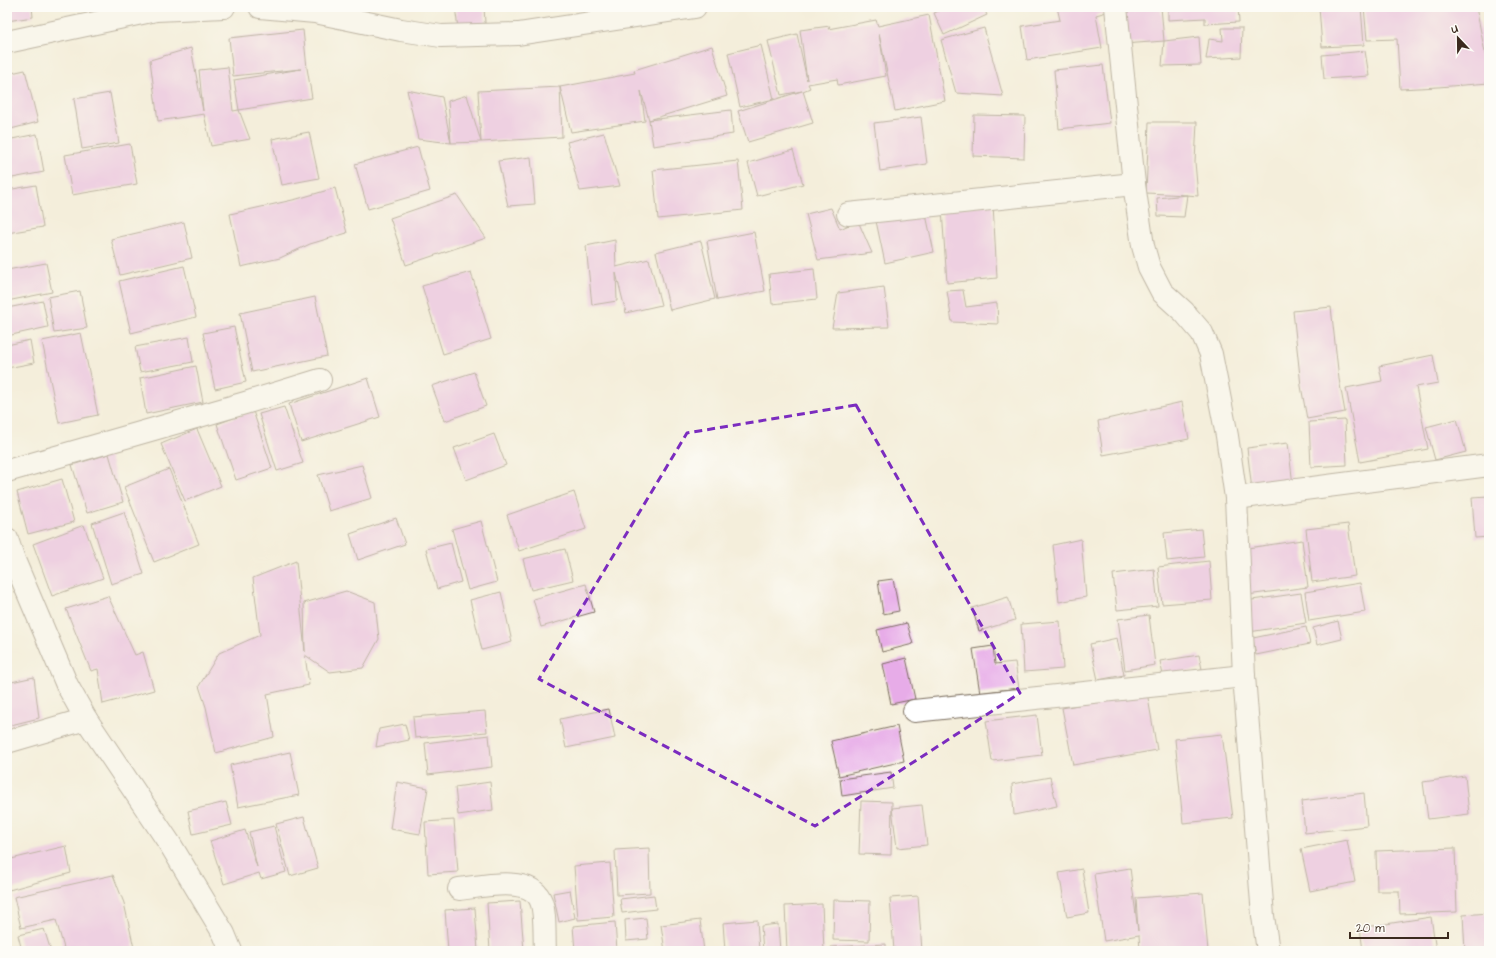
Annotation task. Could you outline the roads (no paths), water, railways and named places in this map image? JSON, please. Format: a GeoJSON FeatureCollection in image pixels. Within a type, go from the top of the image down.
{"type":"FeatureCollection","features":[{"type":"Feature","properties":{"kind":"street"},"geometry":{"type":"LineString","coordinates":[[7,42],[156,10],[224,7]]}},
{"type":"Feature","properties":{"kind":"street"},"geometry":{"type":"LineString","coordinates":[[260,7],[315,12],[401,30],[441,36],[518,34],[695,7]]}},
{"type":"Feature","properties":{"kind":"street"},"geometry":{"type":"LineString","coordinates":[[1116,7],[1134,184],[1143,246],[1149,267],[1162,292],[1184,312],[1202,333],[1211,354],[1227,436],[1236,498],[1244,676],[1263,916],[1268,951]]}},
{"type":"Feature","properties":{"kind":"street"},"geometry":{"type":"LineString","coordinates":[[848,214],[1134,184]]}},
{"type":"Feature","properties":{"kind":"street"},"geometry":{"type":"LineString","coordinates":[[7,471],[320,380]]}},
{"type":"Feature","properties":{"kind":"street"},"geometry":{"type":"LineString","coordinates":[[1236,498],[1489,465]]}},
{"type":"Feature","properties":{"kind":"street"},"geometry":{"type":"LineString","coordinates":[[7,539],[14,560],[67,685],[86,719],[170,844],[224,934],[231,951]]}},
{"type":"Feature","properties":{"kind":"street"},"geometry":{"type":"LineString","coordinates":[[914,711],[1244,676]]}},
{"type":"Feature","properties":{"kind":"street"},"geometry":{"type":"LineString","coordinates":[[7,742],[86,719]]}},
{"type":"Feature","properties":{"kind":"street"},"geometry":{"type":"LineString","coordinates":[[459,889],[510,884],[529,888],[540,898],[544,916],[545,951]]}}]}
